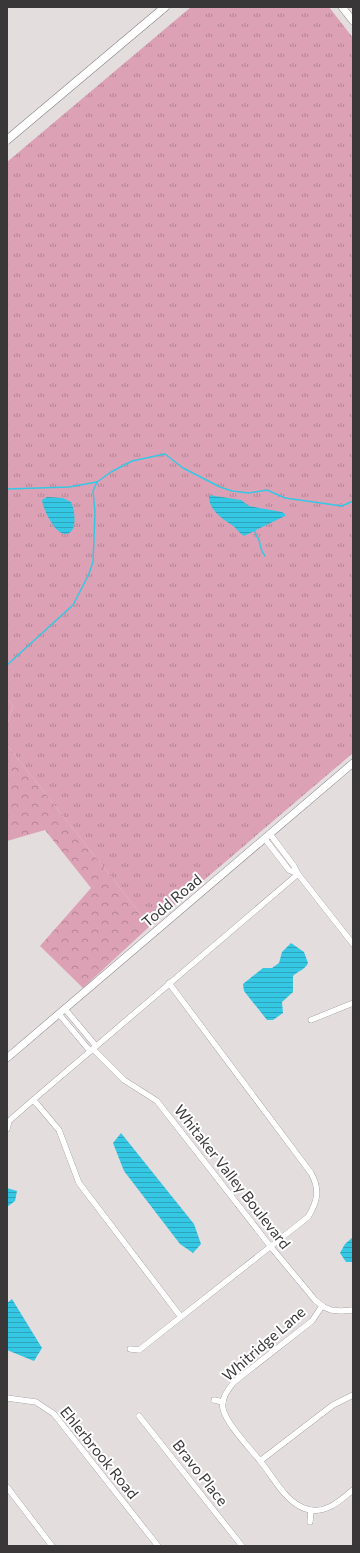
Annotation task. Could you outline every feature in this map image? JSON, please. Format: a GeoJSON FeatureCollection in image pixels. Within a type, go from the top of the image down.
{"type":"FeatureCollection","features":[{"type":"Feature","properties":{"kind":"main road"},"geometry":{"type":"LineString","coordinates":[[7,140],[165,7]]}},
{"type":"Feature","properties":{"kind":"street"},"geometry":{"type":"LineString","coordinates":[[342,7],[353,21]]}},
{"type":"Feature","properties":{"kind":"street","name":"Todd Road"},"geometry":{"type":"LineString","coordinates":[[7,1058],[353,764]]}},
{"type":"Feature","properties":{"kind":"street"},"geometry":{"type":"LineString","coordinates":[[267,836],[289,870],[298,874],[302,878],[353,944]]}},
{"type":"Feature","properties":{"kind":"street"},"geometry":{"type":"LineString","coordinates":[[7,1129],[9,1121],[298,874]]}},
{"type":"Feature","properties":{"kind":"street"},"geometry":{"type":"LineString","coordinates":[[130,1349],[139,1350],[308,1217],[314,1208],[317,1194],[316,1182],[311,1173],[169,983]]}},
{"type":"Feature","properties":{"kind":"street"},"geometry":{"type":"LineString","coordinates":[[311,1020],[353,1003]]}},
{"type":"Feature","properties":{"kind":"street","name":"Whitaker Valley Boulevard"},"geometry":{"type":"LineString","coordinates":[[65,1009],[93,1049]]}},
{"type":"Feature","properties":{"kind":"street","name":"Whitaker Valley Boulevard"},"geometry":{"type":"LineString","coordinates":[[59,1014],[124,1080],[157,1101],[271,1247],[313,1298],[322,1306]]}},
{"type":"Feature","properties":{"kind":"street"},"geometry":{"type":"LineString","coordinates":[[33,1100],[59,1130],[79,1183],[181,1317]]}},
{"type":"Feature","properties":{"kind":"street"},"geometry":{"type":"LineString","coordinates":[[322,1306],[336,1311],[353,1310]]}},
{"type":"Feature","properties":{"kind":"street","name":"Whitridge Lane"},"geometry":{"type":"LineString","coordinates":[[223,1402],[225,1394],[234,1382],[312,1321],[322,1306]]}},
{"type":"Feature","properties":{"kind":"street"},"geometry":{"type":"LineString","coordinates":[[260,1461],[333,1405],[353,1395]]}},
{"type":"Feature","properties":{"kind":"street","name":"Ehlerbrook Road"},"geometry":{"type":"LineString","coordinates":[[7,1398],[36,1402],[54,1414],[158,1546]]}},
{"type":"Feature","properties":{"kind":"street"},"geometry":{"type":"LineString","coordinates":[[214,1400],[223,1402],[224,1411],[230,1422],[285,1494],[301,1507],[311,1510],[321,1510],[333,1506],[353,1490]]}},
{"type":"Feature","properties":{"kind":"street","name":"Bravo Place"},"geometry":{"type":"LineString","coordinates":[[139,1416],[242,1546]]}},
{"type":"Feature","properties":{"kind":"street"},"geometry":{"type":"LineString","coordinates":[[7,1487],[52,1546]]}},
{"type":"Feature","properties":{"kind":"street"},"geometry":{"type":"LineString","coordinates":[[310,1522],[311,1510]]}},
{"type":"Feature","properties":{"kind":"green space"},"geometry":{"type":"Polygon","coordinates":[[[191,7],[329,7],[353,38],[353,753],[150,926],[7,745],[7,726],[13,705],[7,699],[7,162],[191,7]]]}},
{"type":"Feature","properties":{"kind":"green space"},"geometry":{"type":"Polygon","coordinates":[[[7,699],[13,705],[7,726],[7,699]]]}},
{"type":"Feature","properties":{"kind":"green space"},"geometry":{"type":"Polygon","coordinates":[[[7,745],[150,926],[83,988],[40,946],[91,888],[45,830],[7,841],[7,745]]]}},
{"type":"Feature","properties":{"kind":"water"},"geometry":{"type":"Polygon","coordinates":[[[209,495],[241,500],[249,506],[282,512],[285,516],[244,536],[216,513],[209,500],[209,495]]]}},
{"type":"Feature","properties":{"kind":"water"},"geometry":{"type":"Polygon","coordinates":[[[47,497],[63,498],[71,502],[74,510],[74,525],[70,533],[62,533],[50,521],[42,500],[47,497]]]}},
{"type":"Feature","properties":{"kind":"water"},"geometry":{"type":"Polygon","coordinates":[[[291,943],[304,952],[308,963],[306,967],[293,976],[293,992],[282,1002],[283,1013],[273,1020],[267,1020],[244,991],[243,984],[263,968],[272,968],[279,963],[282,952],[291,943]]]}},
{"type":"Feature","properties":{"kind":"water"},"geometry":{"type":"Polygon","coordinates":[[[121,1133],[194,1224],[201,1244],[193,1253],[180,1244],[124,1171],[113,1143],[121,1133]]]}},
{"type":"Feature","properties":{"kind":"water"},"geometry":{"type":"Polygon","coordinates":[[[7,1188],[17,1191],[15,1201],[7,1207],[7,1188]]]}},
{"type":"Feature","properties":{"kind":"water"},"geometry":{"type":"Polygon","coordinates":[[[353,1237],[353,1262],[346,1262],[340,1253],[345,1244],[353,1237]]]}},
{"type":"Feature","properties":{"kind":"water"},"geometry":{"type":"Polygon","coordinates":[[[12,1299],[42,1348],[34,1361],[7,1350],[7,1303],[12,1299]]]}},
{"type":"Feature","properties":{"kind":"waterway"},"geometry":{"type":"LineString","coordinates":[[7,665],[73,605],[88,576],[93,562],[95,512],[93,491],[97,482],[111,472],[132,461],[165,454],[183,468],[220,487],[232,491],[249,493],[267,490],[285,498],[342,506],[353,501]]}},
{"type":"Feature","properties":{"kind":"waterway"},"geometry":{"type":"LineString","coordinates":[[7,489],[69,487],[97,482]]}},
{"type":"Feature","properties":{"kind":"waterway"},"geometry":{"type":"LineString","coordinates":[[255,531],[261,550],[265,556]]}}]}
